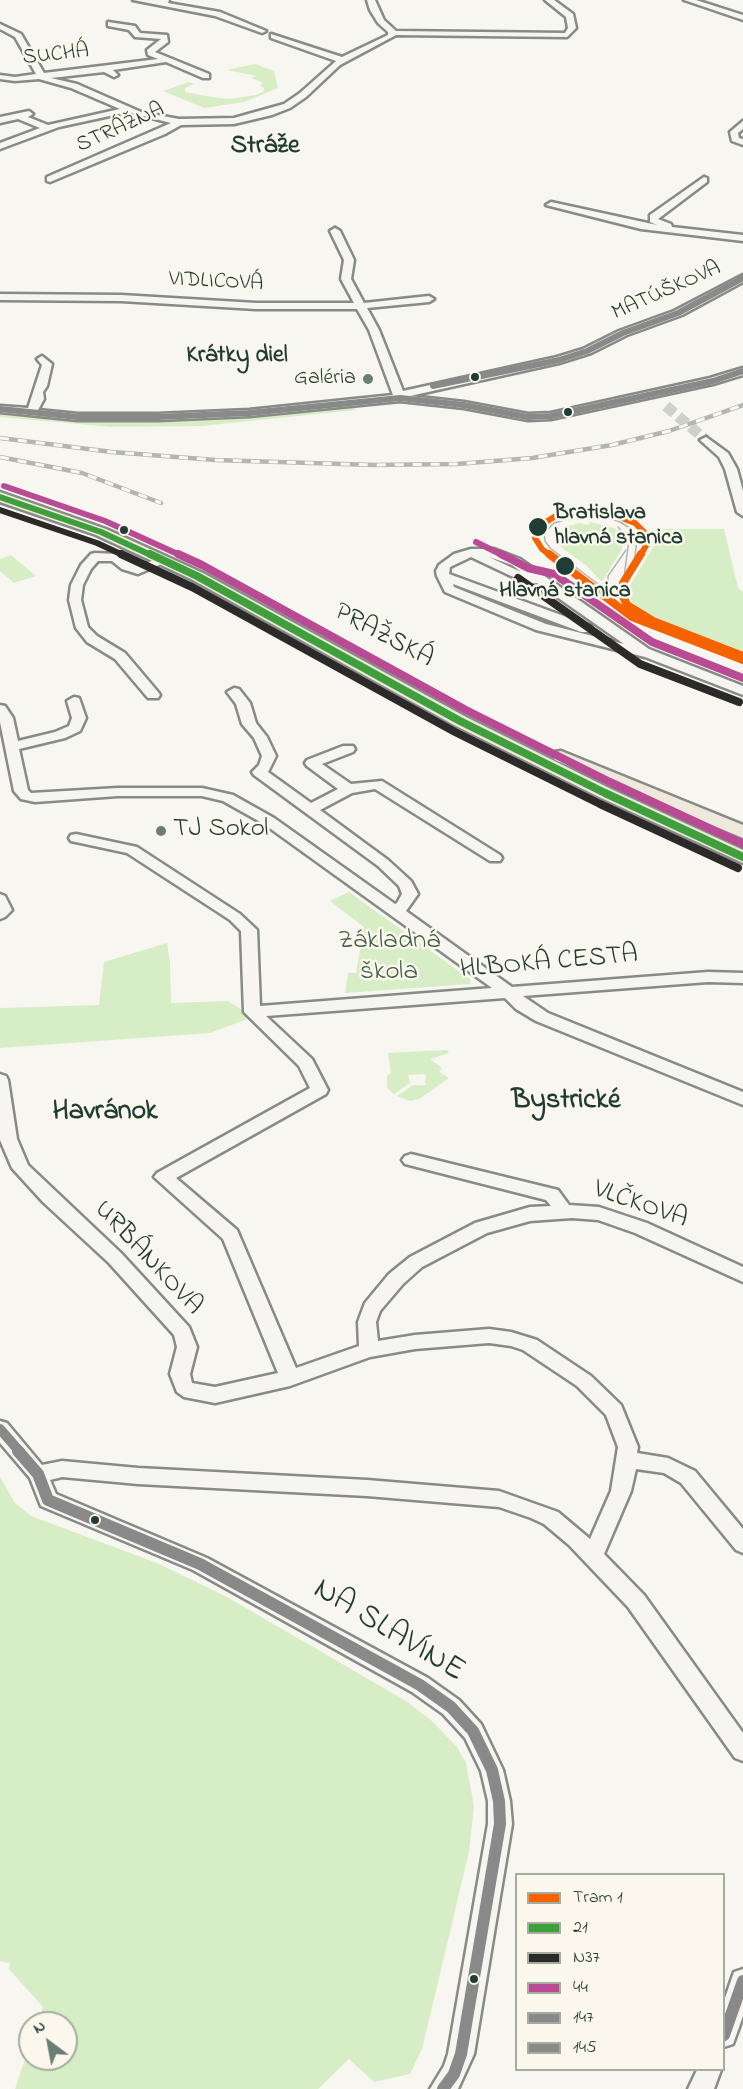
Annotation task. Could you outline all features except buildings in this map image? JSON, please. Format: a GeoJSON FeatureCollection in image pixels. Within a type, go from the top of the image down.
{"type":"FeatureCollection","features":[{"type":"Feature","properties":{"kind":"main road","name":"PRAŽSKÁ"},"geometry":{"type":"LineString","coordinates":[[0,489],[69,509],[152,542],[339,645],[471,713],[574,762],[743,832]]}},
{"type":"Feature","properties":{"kind":"main road","name":"PRAŽSKÁ"},"geometry":{"type":"LineString","coordinates":[[0,497],[90,527],[165,560],[238,597],[332,652],[479,730],[605,793],[743,857]]}},
{"type":"Feature","properties":{"kind":"street"},"geometry":{"type":"LineString","coordinates":[[137,0],[164,2],[217,14],[262,31]]}},
{"type":"Feature","properties":{"kind":"street"},"geometry":{"type":"LineString","coordinates":[[371,0],[381,21],[392,33],[567,35],[572,28],[570,16],[549,0]]}},
{"type":"Feature","properties":{"kind":"street"},"geometry":{"type":"LineString","coordinates":[[688,0],[743,18]]}},
{"type":"Feature","properties":{"kind":"street"},"geometry":{"type":"LineString","coordinates":[[111,24],[132,28],[138,35],[164,37],[165,40],[150,52],[206,76]]}},
{"type":"Feature","properties":{"kind":"street"},"geometry":{"type":"LineString","coordinates":[[0,26],[18,36],[41,77]]}},
{"type":"Feature","properties":{"kind":"street","name":"STRÁŽNA"},"geometry":{"type":"LineString","coordinates":[[50,179],[162,132],[179,122],[230,121],[280,109],[299,99],[332,66],[387,40],[392,33]]}},
{"type":"Feature","properties":{"kind":"street"},"geometry":{"type":"LineString","coordinates":[[274,36],[342,60]]}},
{"type":"Feature","properties":{"kind":"street"},"geometry":{"type":"LineString","coordinates":[[106,69],[167,60]]}},
{"type":"Feature","properties":{"kind":"street","name":"SUCHÁ"},"geometry":{"type":"LineString","coordinates":[[0,77],[15,79],[106,69],[114,75]]}},
{"type":"Feature","properties":{"kind":"street"},"geometry":{"type":"LineString","coordinates":[[0,86],[41,77],[69,84],[126,110],[179,122]]}},
{"type":"Feature","properties":{"kind":"street"},"geometry":{"type":"LineString","coordinates":[[0,146],[47,128],[126,110]]}},
{"type":"Feature","properties":{"kind":"street"},"geometry":{"type":"LineString","coordinates":[[0,120],[29,114]]}},
{"type":"Feature","properties":{"kind":"street"},"geometry":{"type":"LineString","coordinates":[[18,116],[47,128]]}},
{"type":"Feature","properties":{"kind":"street"},"geometry":{"type":"LineString","coordinates":[[743,124],[735,132],[735,139],[743,142]]}},
{"type":"Feature","properties":{"kind":"street"},"geometry":{"type":"LineString","coordinates":[[674,228],[653,220],[653,217],[704,180]]}},
{"type":"Feature","properties":{"kind":"street"},"geometry":{"type":"LineString","coordinates":[[551,206],[641,226],[674,228],[743,238]]}},
{"type":"Feature","properties":{"kind":"street"},"geometry":{"type":"LineString","coordinates":[[335,231],[349,260],[346,279],[374,330],[400,398]]}},
{"type":"Feature","properties":{"kind":"street","name":"MATÚŠKOVA"},"geometry":{"type":"LineString","coordinates":[[400,398],[410,391],[559,360],[587,351],[623,333],[678,313],[743,278]]}},
{"type":"Feature","properties":{"kind":"street","name":"VIDLICOVÁ"},"geometry":{"type":"LineString","coordinates":[[0,297],[132,298],[256,306],[361,306],[429,299]]}},
{"type":"Feature","properties":{"kind":"street"},"geometry":{"type":"LineString","coordinates":[[31,413],[38,399],[38,391],[42,386],[47,364],[42,359]]}},
{"type":"Feature","properties":{"kind":"street"},"geometry":{"type":"LineString","coordinates":[[0,410],[101,418],[198,416],[400,398],[464,405],[518,416],[544,417],[650,395],[743,371]]}},
{"type":"Feature","properties":{"kind":"street"},"geometry":{"type":"LineString","coordinates":[[650,395],[666,406]]}},
{"type":"Feature","properties":{"kind":"street"},"geometry":{"type":"LineString","coordinates":[[706,440],[737,469],[743,512]]}},
{"type":"Feature","properties":{"kind":"street"},"geometry":{"type":"LineString","coordinates":[[646,653],[505,557],[494,553],[471,553],[458,557],[445,565],[443,576],[446,587],[451,591],[541,627],[646,653],[743,691]]}},
{"type":"Feature","properties":{"kind":"street"},"geometry":{"type":"LineString","coordinates":[[153,695],[120,656],[92,639],[82,628],[75,600],[82,574],[87,564],[95,557],[114,556],[126,567],[138,570],[146,569],[165,560]]}},
{"type":"Feature","properties":{"kind":"street"},"geometry":{"type":"LineString","coordinates":[[234,692],[243,703],[249,724],[260,737],[269,756],[265,767],[259,772],[383,863],[406,884],[410,894],[403,906],[396,911]]}},
{"type":"Feature","properties":{"kind":"street"},"geometry":{"type":"LineString","coordinates":[[9,753],[75,728],[79,718],[74,701]]}},
{"type":"Feature","properties":{"kind":"street"},"geometry":{"type":"LineString","coordinates":[[0,709],[6,718],[9,753],[21,791],[26,796],[35,798],[202,792],[228,798],[269,821],[508,992],[522,1005],[542,1017],[743,1099]]}},
{"type":"Feature","properties":{"kind":"street"},"geometry":{"type":"LineString","coordinates":[[348,749],[312,763],[348,789]]}},
{"type":"Feature","properties":{"kind":"street"},"geometry":{"type":"LineString","coordinates":[[312,809],[348,789],[377,784],[495,858]]}},
{"type":"Feature","properties":{"kind":"street"},"geometry":{"type":"LineString","coordinates":[[76,838],[132,850],[235,917],[249,930],[252,1012],[306,1063],[321,1090],[163,1177],[231,1235],[290,1378],[369,1350],[415,1342],[489,1336],[511,1339],[530,1346],[584,1381],[610,1407],[619,1422],[628,1447],[621,1491],[593,1555]]}},
{"type":"Feature","properties":{"kind":"street"},"geometry":{"type":"LineString","coordinates":[[0,899],[4,910],[0,914]]}},
{"type":"Feature","properties":{"kind":"street","name":"HLBOKÁ CESTA"},"geometry":{"type":"LineString","coordinates":[[252,1012],[708,977],[743,978]]}},
{"type":"Feature","properties":{"kind":"street","name":"URBÁNKOVA"},"geometry":{"type":"LineString","coordinates":[[0,1080],[8,1139],[21,1168],[115,1258],[182,1332],[187,1347],[180,1374],[184,1387],[191,1392],[207,1396],[290,1378]]}},
{"type":"Feature","properties":{"kind":"street"},"geometry":{"type":"LineString","coordinates":[[411,1160],[552,1195],[564,1211]]}},
{"type":"Feature","properties":{"kind":"street","name":"VLČKOVA"},"geometry":{"type":"LineString","coordinates":[[369,1350],[367,1322],[372,1308],[396,1279],[416,1262],[481,1228],[530,1214],[564,1211],[599,1214],[641,1228],[743,1275]]}},
{"type":"Feature","properties":{"kind":"street","name":"NA SLAVÍNE"},"geometry":{"type":"LineString","coordinates":[[0,1429],[38,1474],[48,1500],[200,1564],[420,1685],[451,1707],[474,1731],[492,1770],[499,1801],[500,1824],[461,2054],[454,2074],[443,2089]]}},
{"type":"Feature","properties":{"kind":"street"},"geometry":{"type":"LineString","coordinates":[[627,1459],[668,1466],[688,1477],[743,1544]]}},
{"type":"Feature","properties":{"kind":"street"},"geometry":{"type":"LineString","coordinates":[[38,1474],[62,1469],[138,1476],[368,1488],[499,1499],[516,1503],[551,1518],[593,1555],[636,1601],[743,1751]]}},
{"type":"Feature","properties":{"kind":"street"},"geometry":{"type":"LineString","coordinates":[[725,2030],[743,1981]]}},
{"type":"Feature","properties":{"kind":"street"},"geometry":{"type":"LineString","coordinates":[[701,2089],[709,2071]]}},
{"type":"Feature","properties":{"kind":"green space"},"geometry":{"type":"Polygon","coordinates":[[[255,64],[274,71],[278,88],[244,102],[204,108],[163,91],[189,82],[194,84],[185,88],[185,92],[229,99],[256,95],[263,92],[264,88],[260,85],[263,83],[251,78],[257,76],[227,70],[255,64]]]}},
{"type":"Feature","properties":{"kind":"green space"},"geometry":{"type":"Polygon","coordinates":[[[355,405],[355,410],[202,426],[111,427],[0,417],[0,413],[92,421],[139,421],[265,414],[355,405]]]}},
{"type":"Feature","properties":{"kind":"green space"},"geometry":{"type":"Polygon","coordinates":[[[590,522],[614,528],[624,538],[622,549],[602,582],[587,566],[562,548],[556,540],[557,533],[566,527],[579,523],[589,525],[590,522]]]}},
{"type":"Feature","properties":{"kind":"green space"},"geometry":{"type":"Polygon","coordinates":[[[656,529],[724,529],[738,588],[743,592],[743,652],[651,617],[632,602],[629,593],[630,585],[656,543],[656,529]]]}},
{"type":"Feature","properties":{"kind":"green space"},"geometry":{"type":"Polygon","coordinates":[[[11,555],[36,576],[14,583],[0,571],[0,559],[11,555]]]}},
{"type":"Feature","properties":{"kind":"green space","name":"Základná škola"},"geometry":{"type":"Polygon","coordinates":[[[349,892],[471,980],[470,984],[345,993],[348,973],[356,973],[364,927],[330,901],[349,892]]]}},
{"type":"Feature","properties":{"kind":"green space"},"geometry":{"type":"Polygon","coordinates":[[[167,943],[171,1003],[228,1001],[253,1017],[210,1033],[0,1048],[0,1008],[99,1005],[104,962],[167,943]]]}},
{"type":"Feature","properties":{"kind":"green space"},"geometry":{"type":"Polygon","coordinates":[[[447,1050],[449,1053],[430,1059],[442,1068],[439,1072],[449,1078],[419,1099],[410,1101],[397,1096],[413,1085],[426,1085],[424,1074],[408,1075],[410,1083],[394,1094],[387,1088],[387,1076],[391,1073],[388,1053],[447,1050]]]}},
{"type":"Feature","properties":{"kind":"green space"},"geometry":{"type":"Polygon","coordinates":[[[0,1477],[15,1503],[31,1516],[157,1563],[227,1597],[406,1701],[432,1721],[457,1747],[466,1763],[474,1806],[469,1852],[422,2049],[410,2074],[374,2082],[349,2059],[318,2089],[15,2089],[21,2071],[78,2071],[78,2011],[42,2011],[43,2007],[9,1969],[10,1963],[0,1961],[0,1477]]]}},
{"type":"Feature","properties":{"kind":"tunnel"},"geometry":{"type":"LineString","coordinates":[[666,406],[706,440]]}},
{"type":"Feature","properties":{"kind":"tram line","name":"1"},"geometry":{"type":"LineString","coordinates":[[743,656],[653,621],[627,605],[622,594],[623,583],[647,544],[644,532],[635,523],[611,514],[582,511],[554,517],[538,527],[535,538],[542,549],[632,617],[743,660]]}},
{"type":"Feature","properties":{"kind":"tram line"},"geometry":{"type":"LineString","coordinates":[[615,604],[598,584],[550,548],[545,541],[544,533],[554,523],[574,517],[597,516],[618,521],[630,528],[637,538],[634,566]]}},
{"type":"Feature","properties":{"kind":"tram line"},"geometry":{"type":"LineString","coordinates":[[618,527],[629,540],[623,585]]}},
{"type":"Feature","properties":{"kind":"tram line"},"geometry":{"type":"LineString","coordinates":[[608,590],[608,576],[626,550]]}},
{"type":"Feature","properties":{"kind":"railway"},"geometry":{"type":"LineString","coordinates":[[0,438],[112,452],[215,460],[374,465],[457,464],[532,458],[612,445],[669,431],[743,405]]}},
{"type":"Feature","properties":{"kind":"railway"},"geometry":{"type":"LineString","coordinates":[[0,457],[82,473],[161,503]]}},
{"type":"Feature","properties":{"kind":"transit line","name":"145"},"geometry":{"type":"LineString","coordinates":[[433,386],[559,360],[587,351],[623,333],[678,313],[743,278]]}},
{"type":"Feature","properties":{"kind":"transit line","name":"145"},"geometry":{"type":"LineString","coordinates":[[0,409],[78,417],[158,417],[249,413],[400,398],[464,405],[528,417],[551,416],[713,381],[743,371]]}},
{"type":"Feature","properties":{"kind":"transit line","name":"44"},"geometry":{"type":"LineString","coordinates":[[4,486],[105,521],[202,565],[466,710],[610,782],[743,844]]}},
{"type":"Feature","properties":{"kind":"transit line","name":"21"},"geometry":{"type":"LineString","coordinates":[[0,497],[101,532],[197,576],[460,721],[605,793],[743,857]]}},
{"type":"Feature","properties":{"kind":"transit line","name":"N37"},"geometry":{"type":"LineString","coordinates":[[0,510],[97,543],[192,587],[455,732],[600,804],[738,868]]}},
{"type":"Feature","properties":{"kind":"transit line","name":"44"},"geometry":{"type":"LineString","coordinates":[[476,542],[528,568],[554,574],[652,642],[743,678]]}},
{"type":"Feature","properties":{"kind":"transit line","name":"N37"},"geometry":{"type":"LineString","coordinates":[[518,578],[640,664],[739,702]]}},
{"type":"Feature","properties":{"kind":"transit line","name":"147"},"geometry":{"type":"LineString","coordinates":[[0,1429],[38,1474],[48,1500],[200,1564],[420,1685],[451,1707],[473,1731],[492,1770],[499,1801],[500,1824],[461,2054],[454,2074],[443,2089]]}},
{"type":"Feature","properties":{"kind":"transit line","name":"147"},"geometry":{"type":"LineString","coordinates":[[725,2032],[743,1981]]}},
{"type":"Feature","properties":{"kind":"place","name":"Galéria"},"geometry":{"type":"Point","coordinates":[368,379]}},
{"type":"Feature","properties":{"kind":"place","name":"Bratislava hlavná stanica"},"geometry":{"type":"Point","coordinates":[538,527]}},
{"type":"Feature","properties":{"kind":"place","name":"Hlavná stanica"},"geometry":{"type":"Point","coordinates":[565,566]}},
{"type":"Feature","properties":{"kind":"place","name":"TJ Sokol"},"geometry":{"type":"Point","coordinates":[161,831]}},
{"type":"Feature","properties":{"kind":"district","name":"Stráže"},"geometry":{"type":"Point","coordinates":[265,148]}},
{"type":"Feature","properties":{"kind":"district","name":"Krátky diel"},"geometry":{"type":"Point","coordinates":[237,357]}},
{"type":"Feature","properties":{"kind":"district","name":"Bystrické"},"geometry":{"type":"Point","coordinates":[566,1102]}},
{"type":"Feature","properties":{"kind":"district","name":"Havránok"},"geometry":{"type":"Point","coordinates":[105,1113]}}]}
